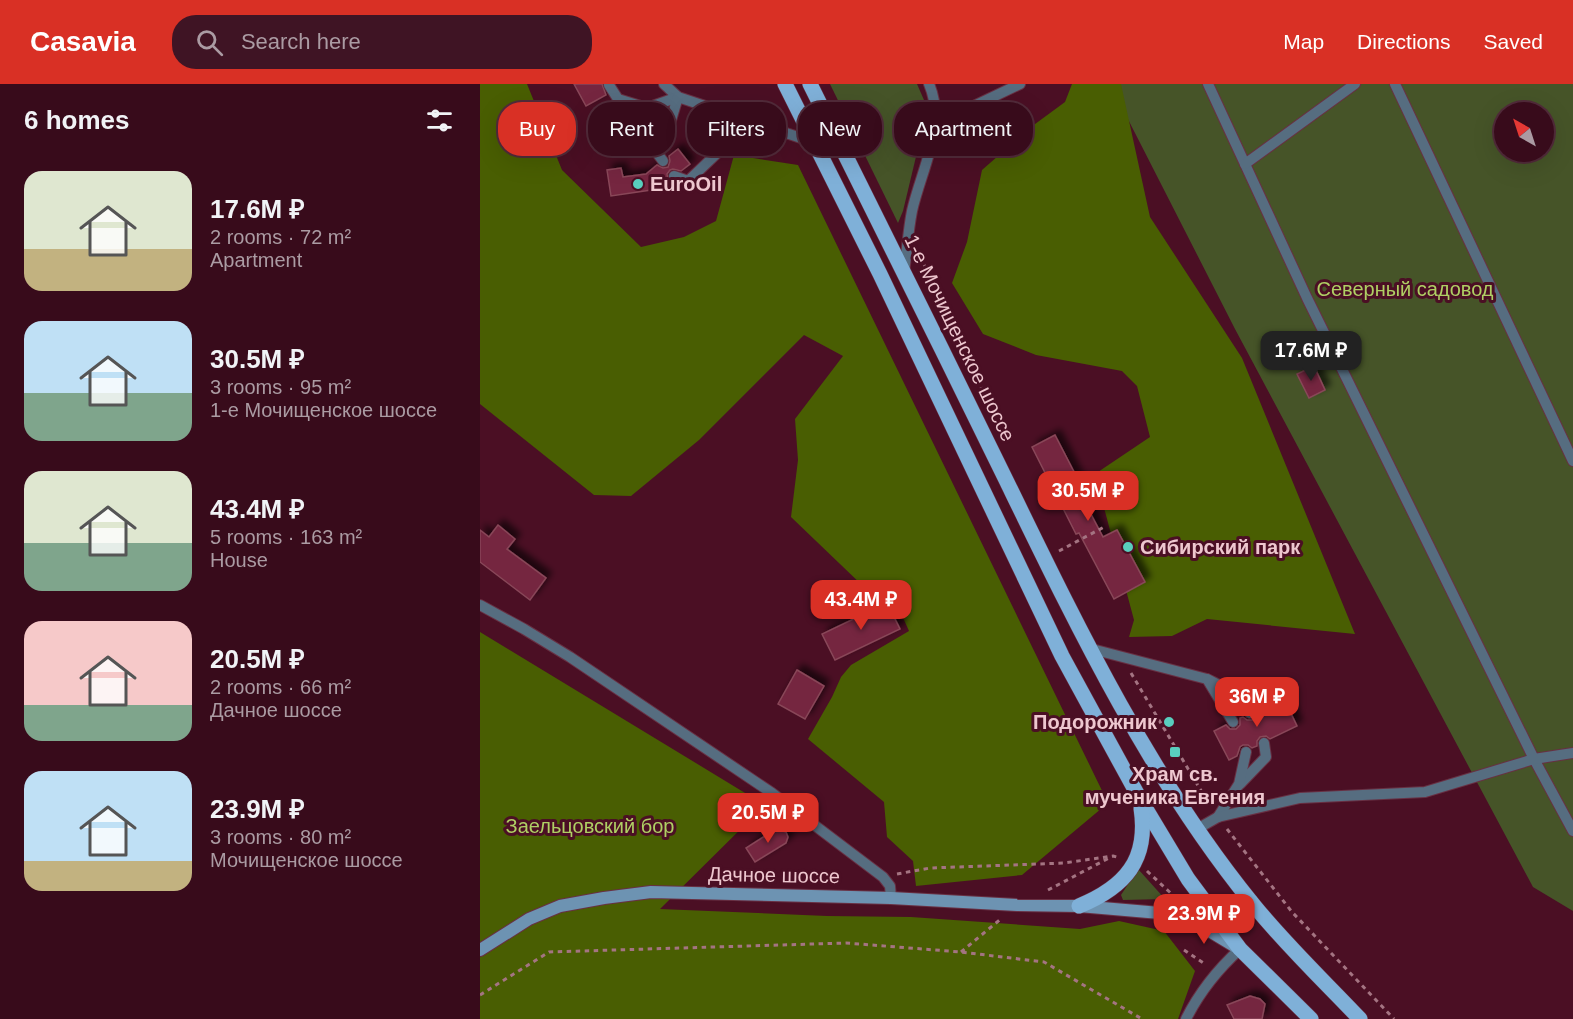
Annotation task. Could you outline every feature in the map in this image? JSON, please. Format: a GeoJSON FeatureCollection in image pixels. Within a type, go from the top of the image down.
{"type":"FeatureCollection","features":[{"type":"Feature","properties":{"kind":"main road"},"geometry":{"type":"LineString","coordinates":[[785,84],[798,111]]}},
{"type":"Feature","properties":{"kind":"main road","name":"1-е Мочищенское шоссе"},"geometry":{"type":"LineString","coordinates":[[810,84],[1088,648],[1157,768],[1197,829],[1251,902],[1276,932],[1360,1019]]}},
{"type":"Feature","properties":{"kind":"main road"},"geometry":{"type":"LineString","coordinates":[[820,156],[880,274],[1062,656],[1140,799],[1188,879],[1240,949],[1311,1019]]}},
{"type":"Feature","properties":{"kind":"main road"},"geometry":{"type":"LineString","coordinates":[[1079,906],[1102,897],[1120,883],[1135,862],[1144,828],[1140,799]]}},
{"type":"Feature","properties":{"kind":"main road"},"geometry":{"type":"LineString","coordinates":[[1181,908],[1214,914],[1251,902]]}},
{"type":"Feature","properties":{"kind":"street","name":"Дачное шоссе"},"geometry":{"type":"LineString","coordinates":[[480,950],[530,920],[560,906],[651,892],[891,898],[1017,905],[1181,908]]}},
{"type":"Feature","properties":{"kind":"street"},"geometry":{"type":"LineString","coordinates":[[1181,908],[1240,949]]}},
{"type":"Feature","properties":{"kind":"lane"},"geometry":{"type":"LineString","coordinates":[[664,84],[678,97],[693,102]]}},
{"type":"Feature","properties":{"kind":"lane"},"geometry":{"type":"LineString","coordinates":[[929,84],[934,102]]}},
{"type":"Feature","properties":{"kind":"lane"},"geometry":{"type":"LineString","coordinates":[[982,102],[1020,84]]}},
{"type":"Feature","properties":{"kind":"lane"},"geometry":{"type":"LineString","coordinates":[[1208,84],[1307,298],[1534,759],[1573,831]]}},
{"type":"Feature","properties":{"kind":"lane"},"geometry":{"type":"LineString","coordinates":[[1245,164],[1354,84]]}},
{"type":"Feature","properties":{"kind":"lane"},"geometry":{"type":"LineString","coordinates":[[1395,84],[1573,461]]}},
{"type":"Feature","properties":{"kind":"lane"},"geometry":{"type":"LineString","coordinates":[[609,85],[618,99],[647,108],[678,97]]}},
{"type":"Feature","properties":{"kind":"lane"},"geometry":{"type":"LineString","coordinates":[[663,161],[657,153],[665,140],[678,97]]}},
{"type":"Feature","properties":{"kind":"lane"},"geometry":{"type":"LineString","coordinates":[[674,176],[688,182],[715,156]]}},
{"type":"Feature","properties":{"kind":"lane"},"geometry":{"type":"LineString","coordinates":[[904,272],[912,213],[927,156]]}},
{"type":"Feature","properties":{"kind":"lane"},"geometry":{"type":"LineString","coordinates":[[480,605],[570,657],[763,787],[883,877],[890,886],[891,898]]}},
{"type":"Feature","properties":{"kind":"lane"},"geometry":{"type":"LineString","coordinates":[[1088,648],[1208,679],[1232,691],[1244,701],[1250,713]]}},
{"type":"Feature","properties":{"kind":"lane"},"geometry":{"type":"LineString","coordinates":[[1208,679],[1233,722]]}},
{"type":"Feature","properties":{"kind":"lane"},"geometry":{"type":"LineString","coordinates":[[1218,817],[1239,784],[1266,757],[1264,743]]}},
{"type":"Feature","properties":{"kind":"lane"},"geometry":{"type":"LineString","coordinates":[[1239,784],[1246,752]]}},
{"type":"Feature","properties":{"kind":"lane"},"geometry":{"type":"LineString","coordinates":[[1197,829],[1218,817],[1300,798],[1425,792],[1534,759],[1573,753]]}},
{"type":"Feature","properties":{"kind":"lane"},"geometry":{"type":"LineString","coordinates":[[1186,1019],[1198,995],[1216,972],[1240,949]]}},
{"type":"Feature","properties":{"kind":"path"},"geometry":{"type":"LineString","coordinates":[[908,244],[917,251],[967,348],[982,392]]}},
{"type":"Feature","properties":{"kind":"path"},"geometry":{"type":"LineString","coordinates":[[1059,551],[1104,527]]}},
{"type":"Feature","properties":{"kind":"path"},"geometry":{"type":"LineString","coordinates":[[1120,655],[1218,817],[1292,912],[1394,1019]]}},
{"type":"Feature","properties":{"kind":"path"},"geometry":{"type":"LineString","coordinates":[[883,877],[930,868],[1065,862],[1113,856],[1135,862],[1160,882],[1181,908]]}},
{"type":"Feature","properties":{"kind":"path"},"geometry":{"type":"LineString","coordinates":[[480,995],[549,952],[846,943],[961,952],[1044,962],[1142,1019]]}},
{"type":"Feature","properties":{"kind":"path"},"geometry":{"type":"LineString","coordinates":[[1184,950],[1216,972]]}},
{"type":"Feature","properties":{"kind":"green space"},"geometry":{"type":"Polygon","coordinates":[[[480,84],[527,84],[534,102],[498,102],[498,156],[556,156],[562,170],[641,247],[684,237],[716,221],[734,156],[798,165],[1108,803],[1022,875],[916,886],[913,861],[887,837],[884,802],[808,739],[841,677],[851,665],[909,631],[890,589],[864,587],[791,517],[798,460],[795,419],[843,356],[804,335],[699,440],[631,496],[594,495],[480,404],[480,84]]]}},
{"type":"Feature","properties":{"kind":"green space"},"geometry":{"type":"Polygon","coordinates":[[[830,84],[917,84],[924,102],[894,102],[894,156],[916,156],[898,223],[865,156],[882,156],[882,102],[839,102],[830,84]]]}},
{"type":"Feature","properties":{"kind":"green space"},"geometry":{"type":"Polygon","coordinates":[[[1072,84],[1121,84],[1150,217],[1242,358],[1355,634],[1207,619],[1172,636],[1129,637],[1134,620],[1095,474],[1150,437],[1137,386],[1122,371],[1036,355],[983,334],[952,283],[967,242],[982,170],[998,156],[1033,156],[1033,126],[1065,102],[1072,84]]]}},
{"type":"Feature","properties":{"kind":"green space","name":"Северный садовод"},"geometry":{"type":"Polygon","coordinates":[[[1110,84],[1573,84],[1573,911],[1533,887],[1235,329],[1110,84]]]}},
{"type":"Feature","properties":{"kind":"green space","name":"Заельцовский бор"},"geometry":{"type":"Polygon","coordinates":[[[480,632],[765,805],[660,909],[911,917],[1080,929],[1119,921],[1164,931],[1195,971],[1178,1019],[480,1019],[480,632]]]}},
{"type":"Feature","properties":{"kind":"green space"},"geometry":{"type":"Polygon","coordinates":[[[1138,869],[1165,899],[1123,900],[1121,895],[1138,869]]]}},
{"type":"Feature","properties":{"kind":"building"},"geometry":{"type":"Polygon","coordinates":[[[574,84],[602,84],[606,95],[593,102],[588,102],[586,106],[574,84]]]}},
{"type":"Feature","properties":{"kind":"building"},"geometry":{"type":"Polygon","coordinates":[[[678,149],[690,164],[681,171],[670,170],[667,174],[668,181],[658,189],[611,196],[607,170],[621,168],[623,177],[646,174],[657,165],[663,168],[668,167],[669,156],[675,156],[675,151],[678,149]]]}},
{"type":"Feature","properties":{"kind":"building"},"geometry":{"type":"Polygon","coordinates":[[[1314,366],[1325,390],[1309,398],[1297,374],[1314,366]]]}},
{"type":"Feature","properties":{"kind":"building"},"geometry":{"type":"Polygon","coordinates":[[[1055,435],[1088,499],[1084,501],[1103,537],[1117,530],[1145,582],[1114,599],[1079,533],[1076,534],[1032,447],[1055,435]]]}},
{"type":"Feature","properties":{"kind":"building"},"geometry":{"type":"Polygon","coordinates":[[[498,525],[515,539],[507,549],[546,578],[530,600],[480,562],[480,530],[489,537],[498,525]]]}},
{"type":"Feature","properties":{"kind":"building"},"geometry":{"type":"Polygon","coordinates":[[[887,603],[900,629],[835,660],[822,634],[887,603]]]}},
{"type":"Feature","properties":{"kind":"building"},"geometry":{"type":"Polygon","coordinates":[[[797,670],[824,686],[805,719],[778,704],[797,670]]]}},
{"type":"Feature","properties":{"kind":"building"},"geometry":{"type":"Polygon","coordinates":[[[1283,697],[1297,726],[1270,739],[1266,736],[1260,737],[1257,746],[1252,748],[1243,745],[1237,756],[1229,760],[1214,731],[1226,725],[1230,729],[1236,729],[1240,725],[1240,718],[1253,720],[1257,716],[1257,710],[1283,697]]]}},
{"type":"Feature","properties":{"kind":"building"},"geometry":{"type":"Polygon","coordinates":[[[776,829],[786,832],[788,837],[786,843],[755,862],[746,848],[776,829]]]}},
{"type":"Feature","properties":{"kind":"building"},"geometry":{"type":"Polygon","coordinates":[[[1250,996],[1260,999],[1265,1004],[1262,1019],[1234,1019],[1227,1005],[1250,996]]]}},
{"type":"Feature","properties":{"kind":"place","name":"EuroOil"},"geometry":{"type":"Point","coordinates":[638,184]}},
{"type":"Feature","properties":{"kind":"place","name":"Сибирский парк"},"geometry":{"type":"Point","coordinates":[1128,547]}},
{"type":"Feature","properties":{"kind":"place","name":"Подорожник"},"geometry":{"type":"Point","coordinates":[1169,722]}},
{"type":"Feature","properties":{"kind":"place","name":"Храм св. мученика Евгения"},"geometry":{"type":"Point","coordinates":[1175,752]}}]}
